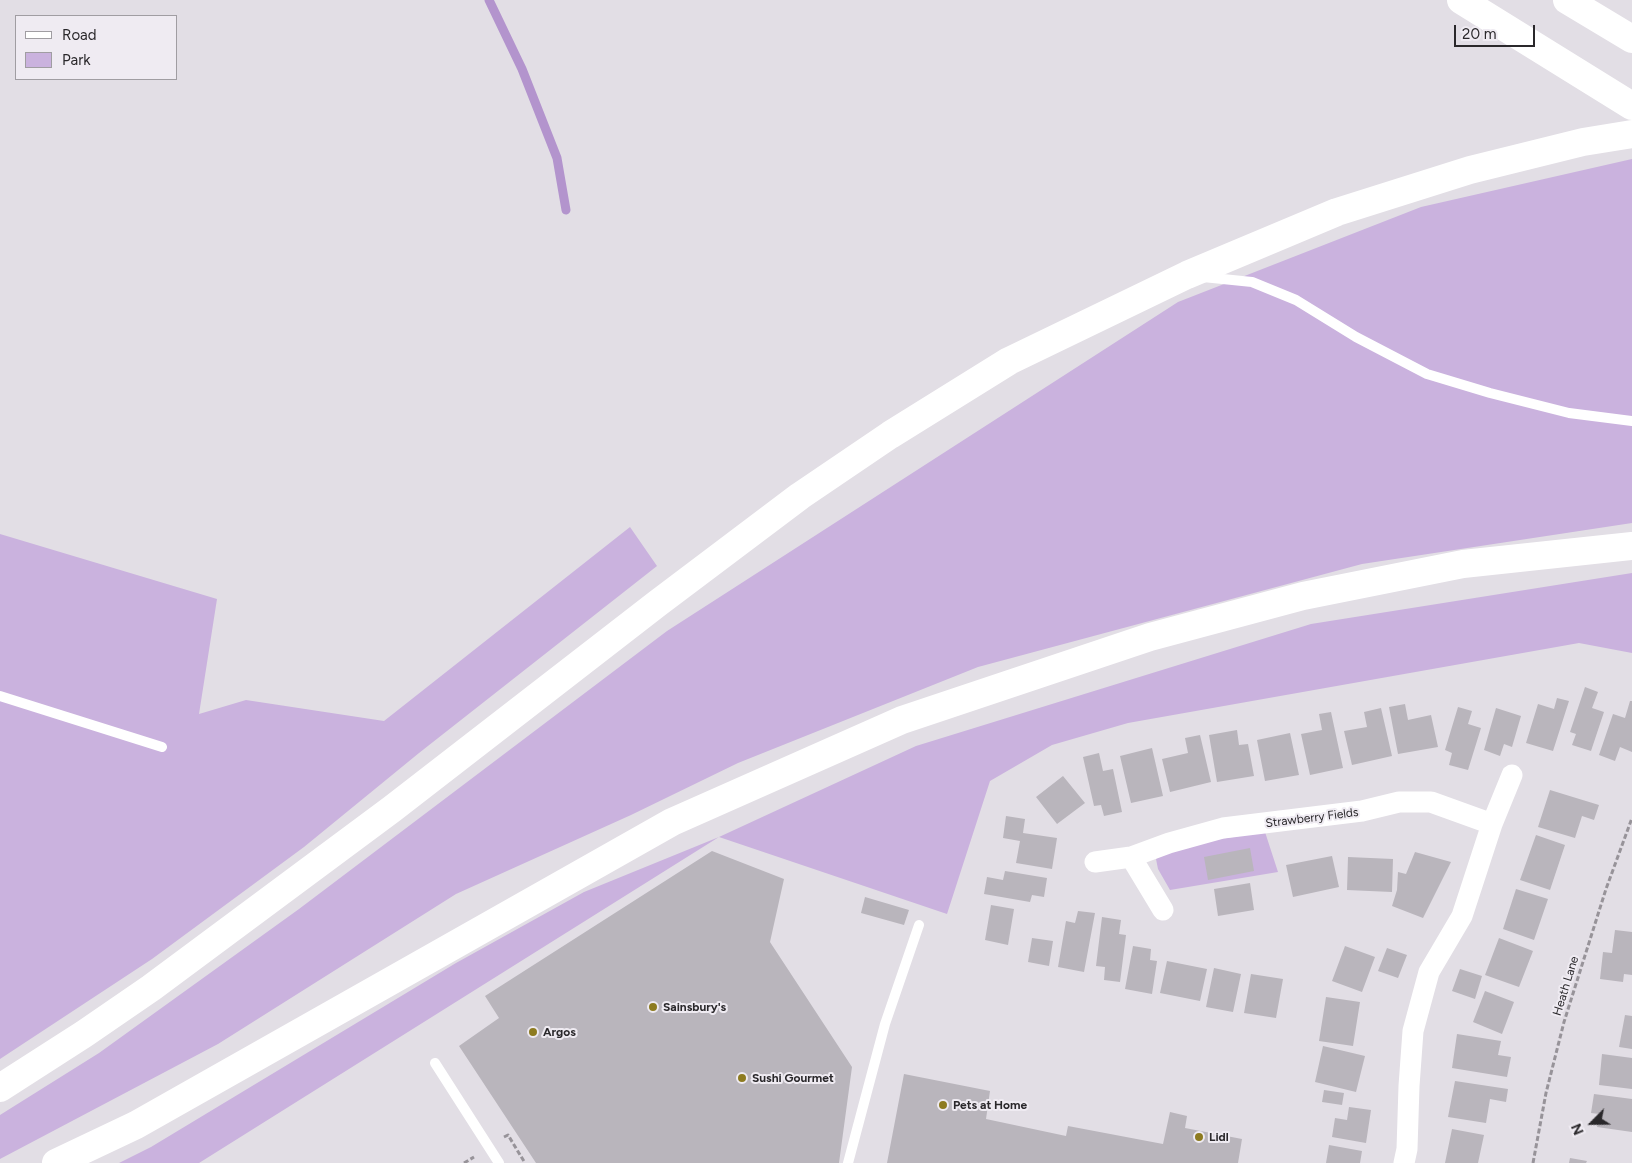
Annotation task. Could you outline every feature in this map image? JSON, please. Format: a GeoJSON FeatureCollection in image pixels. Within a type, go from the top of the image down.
{"type":"FeatureCollection","features":[{"type":"Feature","properties":{"kind":"highway"},"geometry":{"type":"LineString","coordinates":[[1461,0],[1632,106]]}},
{"type":"Feature","properties":{"kind":"highway"},"geometry":{"type":"LineString","coordinates":[[1567,0],[1632,40]]}},
{"type":"Feature","properties":{"kind":"highway"},"geometry":{"type":"LineString","coordinates":[[0,1088],[151,988],[392,809],[658,603],[800,496],[890,434],[1009,361],[1187,275],[1337,212],[1470,170],[1583,142],[1632,134]]}},
{"type":"Feature","properties":{"kind":"highway"},"geometry":{"type":"LineString","coordinates":[[56,1163],[136,1125],[672,822],[902,720],[1141,640],[1303,596],[1463,564],[1632,546]]}},
{"type":"Feature","properties":{"kind":"street"},"geometry":{"type":"LineString","coordinates":[[1404,1163],[1413,1031],[1430,972],[1462,916],[1492,824],[1512,774]]}},
{"type":"Feature","properties":{"kind":"street","name":"Strawberry Fields"},"geometry":{"type":"LineString","coordinates":[[1095,862],[1132,857],[1169,843],[1223,828],[1362,811],[1400,802],[1431,802],[1492,824]]}},
{"type":"Feature","properties":{"kind":"street"},"geometry":{"type":"LineString","coordinates":[[1132,857],[1163,910]]}},
{"type":"Feature","properties":{"kind":"lane"},"geometry":{"type":"LineString","coordinates":[[1187,275],[1252,282],[1296,300],[1356,337],[1427,374],[1490,394],[1569,413],[1632,421]]}},
{"type":"Feature","properties":{"kind":"lane"},"geometry":{"type":"LineString","coordinates":[[0,696],[162,747]]}},
{"type":"Feature","properties":{"kind":"lane"},"geometry":{"type":"LineString","coordinates":[[848,1163],[885,1024],[919,925]]}},
{"type":"Feature","properties":{"kind":"lane"},"geometry":{"type":"LineString","coordinates":[[435,1063],[499,1163]]}},
{"type":"Feature","properties":{"kind":"path","name":"Heath Lane"},"geometry":{"type":"LineString","coordinates":[[1533,1163],[1546,1093],[1564,1022],[1606,889],[1632,818]]}},
{"type":"Feature","properties":{"kind":"path"},"geometry":{"type":"LineString","coordinates":[[508,1135],[525,1163]]}},
{"type":"Feature","properties":{"kind":"green space"},"geometry":{"type":"Polygon","coordinates":[[[1632,159],[1632,523],[1362,564],[978,667],[738,763],[631,815],[456,894],[218,1044],[0,1159],[0,1115],[99,1053],[299,909],[667,631],[1178,302],[1421,207],[1632,159]]]}},
{"type":"Feature","properties":{"kind":"green space"},"geometry":{"type":"Polygon","coordinates":[[[630,527],[657,566],[419,753],[304,847],[152,959],[0,1059],[0,534],[217,599],[199,714],[246,700],[384,721],[630,527]]]}},
{"type":"Feature","properties":{"kind":"green space"},"geometry":{"type":"Polygon","coordinates":[[[1632,573],[1632,653],[1579,643],[1128,723],[1052,745],[990,781],[947,914],[719,837],[916,746],[1311,624],[1632,573]]]}},
{"type":"Feature","properties":{"kind":"green space"},"geometry":{"type":"Polygon","coordinates":[[[1265,832],[1278,872],[1170,890],[1158,869],[1156,859],[1162,851],[1182,845],[1265,832]]]}},
{"type":"Feature","properties":{"kind":"green space"},"geometry":{"type":"Polygon","coordinates":[[[719,837],[199,1163],[119,1163],[151,1147],[456,963],[584,892],[719,837]]]}},
{"type":"Feature","properties":{"kind":"building"},"geometry":{"type":"Polygon","coordinates":[[[1585,687],[1598,692],[1592,708],[1604,712],[1591,751],[1572,745],[1576,734],[1570,732],[1585,687]]]}},
{"type":"Feature","properties":{"kind":"building"},"geometry":{"type":"Polygon","coordinates":[[[1557,698],[1569,701],[1553,751],[1526,743],[1538,704],[1554,709],[1557,698]]]}},
{"type":"Feature","properties":{"kind":"building"},"geometry":{"type":"Polygon","coordinates":[[[1630,701],[1632,701],[1632,752],[1620,747],[1615,761],[1599,755],[1613,714],[1625,718],[1630,701]]]}},
{"type":"Feature","properties":{"kind":"building"},"geometry":{"type":"Polygon","coordinates":[[[1405,704],[1408,720],[1431,715],[1438,747],[1398,754],[1389,707],[1405,704]]]}},
{"type":"Feature","properties":{"kind":"building"},"geometry":{"type":"Polygon","coordinates":[[[1458,707],[1472,711],[1468,724],[1481,728],[1468,770],[1449,765],[1452,753],[1445,750],[1458,707]]]}},
{"type":"Feature","properties":{"kind":"building"},"geometry":{"type":"Polygon","coordinates":[[[1381,708],[1392,756],[1352,765],[1344,731],[1367,727],[1364,712],[1381,708]]]}},
{"type":"Feature","properties":{"kind":"building"},"geometry":{"type":"Polygon","coordinates":[[[1496,708],[1521,716],[1512,747],[1504,744],[1500,756],[1484,750],[1496,708]]]}},
{"type":"Feature","properties":{"kind":"building"},"geometry":{"type":"Polygon","coordinates":[[[1331,712],[1343,768],[1310,775],[1301,734],[1322,730],[1319,714],[1331,712]]]}},
{"type":"Feature","properties":{"kind":"building"},"geometry":{"type":"Polygon","coordinates":[[[1237,730],[1239,745],[1248,744],[1254,776],[1217,782],[1209,735],[1237,730]]]}},
{"type":"Feature","properties":{"kind":"building"},"geometry":{"type":"Polygon","coordinates":[[[1290,733],[1299,775],[1265,781],[1257,740],[1290,733]]]}},
{"type":"Feature","properties":{"kind":"building"},"geometry":{"type":"Polygon","coordinates":[[[1200,735],[1211,782],[1170,792],[1162,759],[1188,753],[1185,738],[1200,735]]]}},
{"type":"Feature","properties":{"kind":"building"},"geometry":{"type":"Polygon","coordinates":[[[1152,748],[1163,796],[1131,803],[1120,756],[1152,748]]]}},
{"type":"Feature","properties":{"kind":"building"},"geometry":{"type":"Polygon","coordinates":[[[1099,753],[1103,771],[1113,769],[1122,812],[1104,816],[1101,805],[1094,806],[1083,757],[1099,753]]]}},
{"type":"Feature","properties":{"kind":"building"},"geometry":{"type":"Polygon","coordinates":[[[1063,776],[1085,803],[1057,824],[1036,797],[1063,776]]]}},
{"type":"Feature","properties":{"kind":"building"},"geometry":{"type":"Polygon","coordinates":[[[1550,790],[1599,805],[1594,820],[1582,816],[1575,838],[1538,827],[1550,790]]]}},
{"type":"Feature","properties":{"kind":"building"},"geometry":{"type":"Polygon","coordinates":[[[1006,816],[1025,819],[1023,833],[1057,838],[1052,869],[1016,863],[1020,841],[1003,838],[1006,816]]]}},
{"type":"Feature","properties":{"kind":"building"},"geometry":{"type":"Polygon","coordinates":[[[1536,835],[1565,845],[1550,890],[1520,880],[1536,835]]]}},
{"type":"Feature","properties":{"kind":"building"},"geometry":{"type":"Polygon","coordinates":[[[1250,848],[1254,871],[1208,880],[1204,857],[1250,848]]]}},
{"type":"Feature","properties":{"kind":"building","name":"Sainsbury's"},"geometry":{"type":"Polygon","coordinates":[[[712,851],[784,879],[770,942],[852,1067],[839,1163],[536,1163],[459,1046],[499,1018],[485,996],[712,851]]]}},
{"type":"Feature","properties":{"kind":"building"},"geometry":{"type":"Polygon","coordinates":[[[1415,852],[1451,862],[1423,918],[1392,906],[1397,890],[1398,872],[1406,874],[1415,852]]]}},
{"type":"Feature","properties":{"kind":"building"},"geometry":{"type":"Polygon","coordinates":[[[1332,856],[1339,887],[1293,897],[1286,865],[1332,856]]]}},
{"type":"Feature","properties":{"kind":"building"},"geometry":{"type":"Polygon","coordinates":[[[1348,857],[1393,859],[1392,892],[1347,890],[1348,857]]]}},
{"type":"Feature","properties":{"kind":"building"},"geometry":{"type":"Polygon","coordinates":[[[1005,871],[1047,878],[1044,897],[1032,895],[1030,902],[984,894],[987,877],[1003,880],[1005,871]]]}},
{"type":"Feature","properties":{"kind":"building"},"geometry":{"type":"Polygon","coordinates":[[[1250,883],[1254,910],[1218,916],[1214,889],[1250,883]]]}},
{"type":"Feature","properties":{"kind":"building"},"geometry":{"type":"Polygon","coordinates":[[[1516,889],[1548,899],[1534,940],[1503,929],[1516,889]]]}},
{"type":"Feature","properties":{"kind":"building"},"geometry":{"type":"Polygon","coordinates":[[[865,897],[909,910],[904,925],[861,913],[865,897]]]}},
{"type":"Feature","properties":{"kind":"building"},"geometry":{"type":"Polygon","coordinates":[[[991,905],[1014,909],[1008,945],[985,940],[991,905]]]}},
{"type":"Feature","properties":{"kind":"building"},"geometry":{"type":"Polygon","coordinates":[[[1078,911],[1095,913],[1084,972],[1058,967],[1066,921],[1075,923],[1078,911]]]}},
{"type":"Feature","properties":{"kind":"building"},"geometry":{"type":"Polygon","coordinates":[[[1102,917],[1121,920],[1119,934],[1126,935],[1120,982],[1104,980],[1105,967],[1096,966],[1102,917]]]}},
{"type":"Feature","properties":{"kind":"building"},"geometry":{"type":"Polygon","coordinates":[[[1615,930],[1632,932],[1632,975],[1624,974],[1623,982],[1600,979],[1603,952],[1612,953],[1615,930]]]}},
{"type":"Feature","properties":{"kind":"building"},"geometry":{"type":"Polygon","coordinates":[[[1032,938],[1053,941],[1049,966],[1028,962],[1032,938]]]}},
{"type":"Feature","properties":{"kind":"building"},"geometry":{"type":"Polygon","coordinates":[[[1499,938],[1533,951],[1519,987],[1485,975],[1499,938]]]}},
{"type":"Feature","properties":{"kind":"building"},"geometry":{"type":"Polygon","coordinates":[[[1133,946],[1151,949],[1150,960],[1157,961],[1152,994],[1125,989],[1133,946]]]}},
{"type":"Feature","properties":{"kind":"building"},"geometry":{"type":"Polygon","coordinates":[[[1345,946],[1375,957],[1362,992],[1332,981],[1345,946]]]}},
{"type":"Feature","properties":{"kind":"building"},"geometry":{"type":"Polygon","coordinates":[[[1387,948],[1407,955],[1398,978],[1378,971],[1387,948]]]}},
{"type":"Feature","properties":{"kind":"building"},"geometry":{"type":"Polygon","coordinates":[[[1167,961],[1207,969],[1200,1001],[1160,993],[1167,961]]]}},
{"type":"Feature","properties":{"kind":"building"},"geometry":{"type":"Polygon","coordinates":[[[1214,968],[1241,974],[1233,1012],[1206,1007],[1214,968]]]}},
{"type":"Feature","properties":{"kind":"building"},"geometry":{"type":"Polygon","coordinates":[[[1460,969],[1482,976],[1475,999],[1452,991],[1460,969]]]}},
{"type":"Feature","properties":{"kind":"building"},"geometry":{"type":"Polygon","coordinates":[[[1251,974],[1283,979],[1276,1018],[1244,1013],[1251,974]]]}},
{"type":"Feature","properties":{"kind":"building"},"geometry":{"type":"Polygon","coordinates":[[[1485,991],[1514,1002],[1502,1034],[1473,1022],[1485,991]]]}},
{"type":"Feature","properties":{"kind":"building"},"geometry":{"type":"Polygon","coordinates":[[[1326,997],[1360,1002],[1353,1046],[1319,1041],[1326,997]]]}},
{"type":"Feature","properties":{"kind":"building"},"geometry":{"type":"Polygon","coordinates":[[[1625,1015],[1632,1016],[1632,1049],[1619,1047],[1625,1015]]]}},
{"type":"Feature","properties":{"kind":"building"},"geometry":{"type":"Polygon","coordinates":[[[1457,1034],[1501,1041],[1498,1055],[1511,1057],[1507,1077],[1452,1068],[1457,1034]]]}},
{"type":"Feature","properties":{"kind":"building"},"geometry":{"type":"Polygon","coordinates":[[[1323,1046],[1365,1056],[1356,1092],[1315,1082],[1323,1046]]]}},
{"type":"Feature","properties":{"kind":"building"},"geometry":{"type":"Polygon","coordinates":[[[1602,1054],[1632,1058],[1632,1089],[1599,1085],[1602,1054]]]}},
{"type":"Feature","properties":{"kind":"building"},"geometry":{"type":"Polygon","coordinates":[[[904,1074],[990,1091],[986,1119],[1066,1136],[1068,1126],[1163,1144],[1170,1112],[1187,1116],[1185,1128],[1242,1139],[1238,1163],[887,1163],[904,1074]]]}},
{"type":"Feature","properties":{"kind":"building"},"geometry":{"type":"Polygon","coordinates":[[[1455,1081],[1508,1089],[1506,1102],[1490,1099],[1486,1123],[1448,1117],[1455,1081]]]}},
{"type":"Feature","properties":{"kind":"building"},"geometry":{"type":"Polygon","coordinates":[[[1324,1090],[1344,1093],[1342,1105],[1322,1102],[1324,1090]]]}},
{"type":"Feature","properties":{"kind":"building"},"geometry":{"type":"Polygon","coordinates":[[[1594,1094],[1632,1099],[1632,1132],[1597,1127],[1599,1114],[1591,1113],[1594,1094]]]}},
{"type":"Feature","properties":{"kind":"building"},"geometry":{"type":"Polygon","coordinates":[[[1349,1107],[1371,1110],[1366,1143],[1332,1137],[1335,1118],[1347,1120],[1349,1107]]]}},
{"type":"Feature","properties":{"kind":"building"},"geometry":{"type":"Polygon","coordinates":[[[1452,1129],[1484,1135],[1478,1163],[1445,1163],[1452,1129]]]}},
{"type":"Feature","properties":{"kind":"building"},"geometry":{"type":"Polygon","coordinates":[[[1329,1145],[1362,1151],[1360,1163],[1326,1163],[1329,1145]]]}},
{"type":"Feature","properties":{"kind":"building"},"geometry":{"type":"Polygon","coordinates":[[[1570,1158],[1587,1161],[1586,1163],[1569,1163],[1570,1158]]]}},
{"type":"Feature","properties":{"kind":"waterway"},"geometry":{"type":"LineString","coordinates":[[489,0],[522,69],[557,158],[566,210]]}},
{"type":"Feature","properties":{"kind":"place","name":"Sainsbury's"},"geometry":{"type":"Point","coordinates":[653,1007]}},
{"type":"Feature","properties":{"kind":"place","name":"Argos"},"geometry":{"type":"Point","coordinates":[533,1032]}},
{"type":"Feature","properties":{"kind":"place","name":"Sushi Gourmet"},"geometry":{"type":"Point","coordinates":[742,1078]}},
{"type":"Feature","properties":{"kind":"place","name":"Pets at Home"},"geometry":{"type":"Point","coordinates":[943,1105]}},
{"type":"Feature","properties":{"kind":"place","name":"Lidl"},"geometry":{"type":"Point","coordinates":[1199,1137]}}]}
